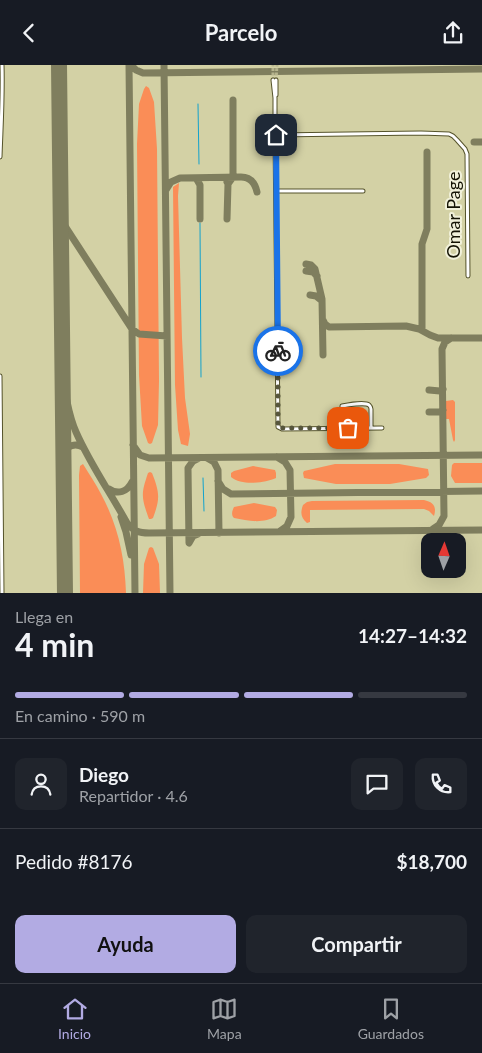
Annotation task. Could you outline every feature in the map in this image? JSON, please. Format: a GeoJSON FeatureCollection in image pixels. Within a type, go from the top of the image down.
{"type":"FeatureCollection","features":[{"type":"Feature","properties":{"kind":"street"},"geometry":{"type":"LineString","coordinates":[[0,157],[2,65]]}},
{"type":"Feature","properties":{"kind":"street"},"geometry":{"type":"LineString","coordinates":[[0,94],[2,78]]}},
{"type":"Feature","properties":{"kind":"street"},"geometry":{"type":"LineString","coordinates":[[275,80],[278,426],[282,429],[382,428]]}},
{"type":"Feature","properties":{"kind":"street","name":"Omar Page"},"geometry":{"type":"LineString","coordinates":[[276,135],[421,133],[453,136],[467,154],[468,276]]}},
{"type":"Feature","properties":{"kind":"street"},"geometry":{"type":"LineString","coordinates":[[276,191],[363,191]]}},
{"type":"Feature","properties":{"kind":"street"},"geometry":{"type":"LineString","coordinates":[[0,376],[2,593]]}},
{"type":"Feature","properties":{"kind":"street"},"geometry":{"type":"LineString","coordinates":[[342,428],[342,406],[366,404],[370,405],[372,409],[371,428]]}},
{"type":"Feature","properties":{"kind":"shaded area"},"geometry":{"type":"Polygon","coordinates":[[[146,86],[149,88],[154,102],[157,149],[158,425],[150,444],[142,426],[139,375],[137,144],[139,104],[146,86]]]}},
{"type":"Feature","properties":{"kind":"shaded area"},"geometry":{"type":"Polygon","coordinates":[[[179,183],[182,338],[185,398],[190,434],[188,446],[181,444],[178,430],[175,385],[173,187],[179,183]]]}},
{"type":"Feature","properties":{"kind":"shaded area"},"geometry":{"type":"Polygon","coordinates":[[[453,400],[455,402],[454,442],[449,419],[446,419],[445,402],[453,400]]]}},
{"type":"Feature","properties":{"kind":"shaded area"},"geometry":{"type":"Polygon","coordinates":[[[454,463],[482,463],[482,483],[455,483],[451,476],[454,463]]]}},
{"type":"Feature","properties":{"kind":"shaded area"},"geometry":{"type":"Polygon","coordinates":[[[83,464],[107,506],[120,542],[126,593],[80,593],[79,475],[80,466],[83,464]]]}},
{"type":"Feature","properties":{"kind":"shaded area"},"geometry":{"type":"Polygon","coordinates":[[[335,464],[399,464],[428,469],[429,475],[426,478],[390,484],[336,484],[304,478],[304,471],[335,464]]]}},
{"type":"Feature","properties":{"kind":"shaded area"},"geometry":{"type":"Polygon","coordinates":[[[253,466],[275,470],[276,478],[247,483],[231,477],[231,473],[234,471],[253,466]]]}},
{"type":"Feature","properties":{"kind":"shaded area"},"geometry":{"type":"Polygon","coordinates":[[[150,472],[155,480],[158,496],[153,518],[149,519],[144,505],[143,491],[148,473],[150,472]]]}},
{"type":"Feature","properties":{"kind":"shaded area"},"geometry":{"type":"Polygon","coordinates":[[[424,500],[433,505],[435,510],[434,516],[424,509],[310,510],[310,522],[307,523],[301,513],[303,505],[312,501],[424,500]]]}},
{"type":"Feature","properties":{"kind":"shaded area"},"geometry":{"type":"Polygon","coordinates":[[[254,503],[275,507],[277,510],[276,516],[271,519],[256,521],[233,517],[234,507],[254,503]]]}},
{"type":"Feature","properties":{"kind":"shaded area"},"geometry":{"type":"Polygon","coordinates":[[[151,547],[159,564],[160,593],[143,593],[144,564],[151,547]]]}},
{"type":"Feature","properties":{"kind":"waterway"},"geometry":{"type":"LineString","coordinates":[[198,104],[199,164]]}},
{"type":"Feature","properties":{"kind":"waterway"},"geometry":{"type":"LineString","coordinates":[[200,223],[201,377]]}},
{"type":"Feature","properties":{"kind":"waterway"},"geometry":{"type":"LineString","coordinates":[[203,478],[204,511]]}},
{"type":"Feature","properties":{"kind":"taxiway"},"geometry":{"type":"LineString","coordinates":[[129,65],[135,593]]}},
{"type":"Feature","properties":{"kind":"taxiway"},"geometry":{"type":"LineString","coordinates":[[131,65],[143,73],[482,69]]}},
{"type":"Feature","properties":{"kind":"taxiway"},"geometry":{"type":"LineString","coordinates":[[164,65],[170,593]]}},
{"type":"Feature","properties":{"kind":"taxiway"},"geometry":{"type":"LineString","coordinates":[[228,184],[233,177],[233,100]]}},
{"type":"Feature","properties":{"kind":"taxiway"},"geometry":{"type":"LineString","coordinates":[[474,142],[482,142]]}},
{"type":"Feature","properties":{"kind":"taxiway"},"geometry":{"type":"LineString","coordinates":[[422,330],[422,244],[427,229],[427,152]]}},
{"type":"Feature","properties":{"kind":"taxiway"},"geometry":{"type":"LineString","coordinates":[[166,190],[171,182],[180,178],[241,177],[252,181],[257,192]]}},
{"type":"Feature","properties":{"kind":"taxiway"},"geometry":{"type":"LineString","coordinates":[[196,178],[200,185],[200,219]]}},
{"type":"Feature","properties":{"kind":"taxiway"},"geometry":{"type":"LineString","coordinates":[[227,182],[227,219]]}},
{"type":"Feature","properties":{"kind":"taxiway"},"geometry":{"type":"LineString","coordinates":[[61,220],[132,329],[139,334],[167,336]]}},
{"type":"Feature","properties":{"kind":"taxiway"},"geometry":{"type":"LineString","coordinates":[[306,264],[311,265],[315,269],[322,299],[323,355]]}},
{"type":"Feature","properties":{"kind":"taxiway"},"geometry":{"type":"LineString","coordinates":[[306,271],[313,272],[317,276]]}},
{"type":"Feature","properties":{"kind":"taxiway"},"geometry":{"type":"LineString","coordinates":[[310,295],[316,296],[321,300]]}},
{"type":"Feature","properties":{"kind":"taxiway"},"geometry":{"type":"LineString","coordinates":[[323,320],[329,327],[406,326],[419,329],[438,338],[482,338]]}},
{"type":"Feature","properties":{"kind":"taxiway"},"geometry":{"type":"LineString","coordinates":[[433,529],[439,525],[444,516],[442,349],[445,342],[451,338]]}},
{"type":"Feature","properties":{"kind":"taxiway"},"geometry":{"type":"LineString","coordinates":[[62,365],[66,399],[76,432],[127,523],[142,533],[482,530]]}},
{"type":"Feature","properties":{"kind":"taxiway"},"geometry":{"type":"LineString","coordinates":[[429,390],[440,391],[443,389]]}},
{"type":"Feature","properties":{"kind":"taxiway"},"geometry":{"type":"LineString","coordinates":[[429,412],[440,412],[443,410]]}},
{"type":"Feature","properties":{"kind":"taxiway"},"geometry":{"type":"LineString","coordinates":[[63,453],[72,445],[83,447]]}},
{"type":"Feature","properties":{"kind":"taxiway"},"geometry":{"type":"LineString","coordinates":[[133,445],[140,455],[149,458],[482,455]]}},
{"type":"Feature","properties":{"kind":"taxiway"},"geometry":{"type":"LineString","coordinates":[[277,457],[285,462],[290,470],[291,517],[287,526],[280,531]]}},
{"type":"Feature","properties":{"kind":"taxiway"},"geometry":{"type":"LineString","coordinates":[[198,534],[193,536],[189,543],[188,468],[193,461],[199,458]]}},
{"type":"Feature","properties":{"kind":"taxiway"},"geometry":{"type":"LineString","coordinates":[[207,458],[214,462],[218,470],[219,533]]}},
{"type":"Feature","properties":{"kind":"taxiway"},"geometry":{"type":"LineString","coordinates":[[218,481],[223,489],[231,494],[482,491]]}},
{"type":"Feature","properties":{"kind":"taxiway"},"geometry":{"type":"LineString","coordinates":[[109,489],[119,492],[128,488],[132,482]]}},
{"type":"Feature","properties":{"kind":"taxiway"},"geometry":{"type":"LineString","coordinates":[[121,517],[131,555]]}},
{"type":"Feature","properties":{"kind":"runway"},"geometry":{"type":"LineString","coordinates":[[59,65],[65,593]]}},
{"type":"Feature","properties":{"kind":"tunnel"},"geometry":{"type":"LineString","coordinates":[[273,65],[273,80]]}},
{"type":"Feature","properties":{"kind":"tunnel"},"geometry":{"type":"LineString","coordinates":[[276,80],[277,65]]}},
{"type":"Feature","properties":{"kind":"way so far"},"geometry":{"type":"LineString","coordinates":[[278,351],[279,428],[348,428]]}},
{"type":"Feature","properties":{"kind":"route"},"geometry":{"type":"LineString","coordinates":[[276,135],[278,351]]}}]}
